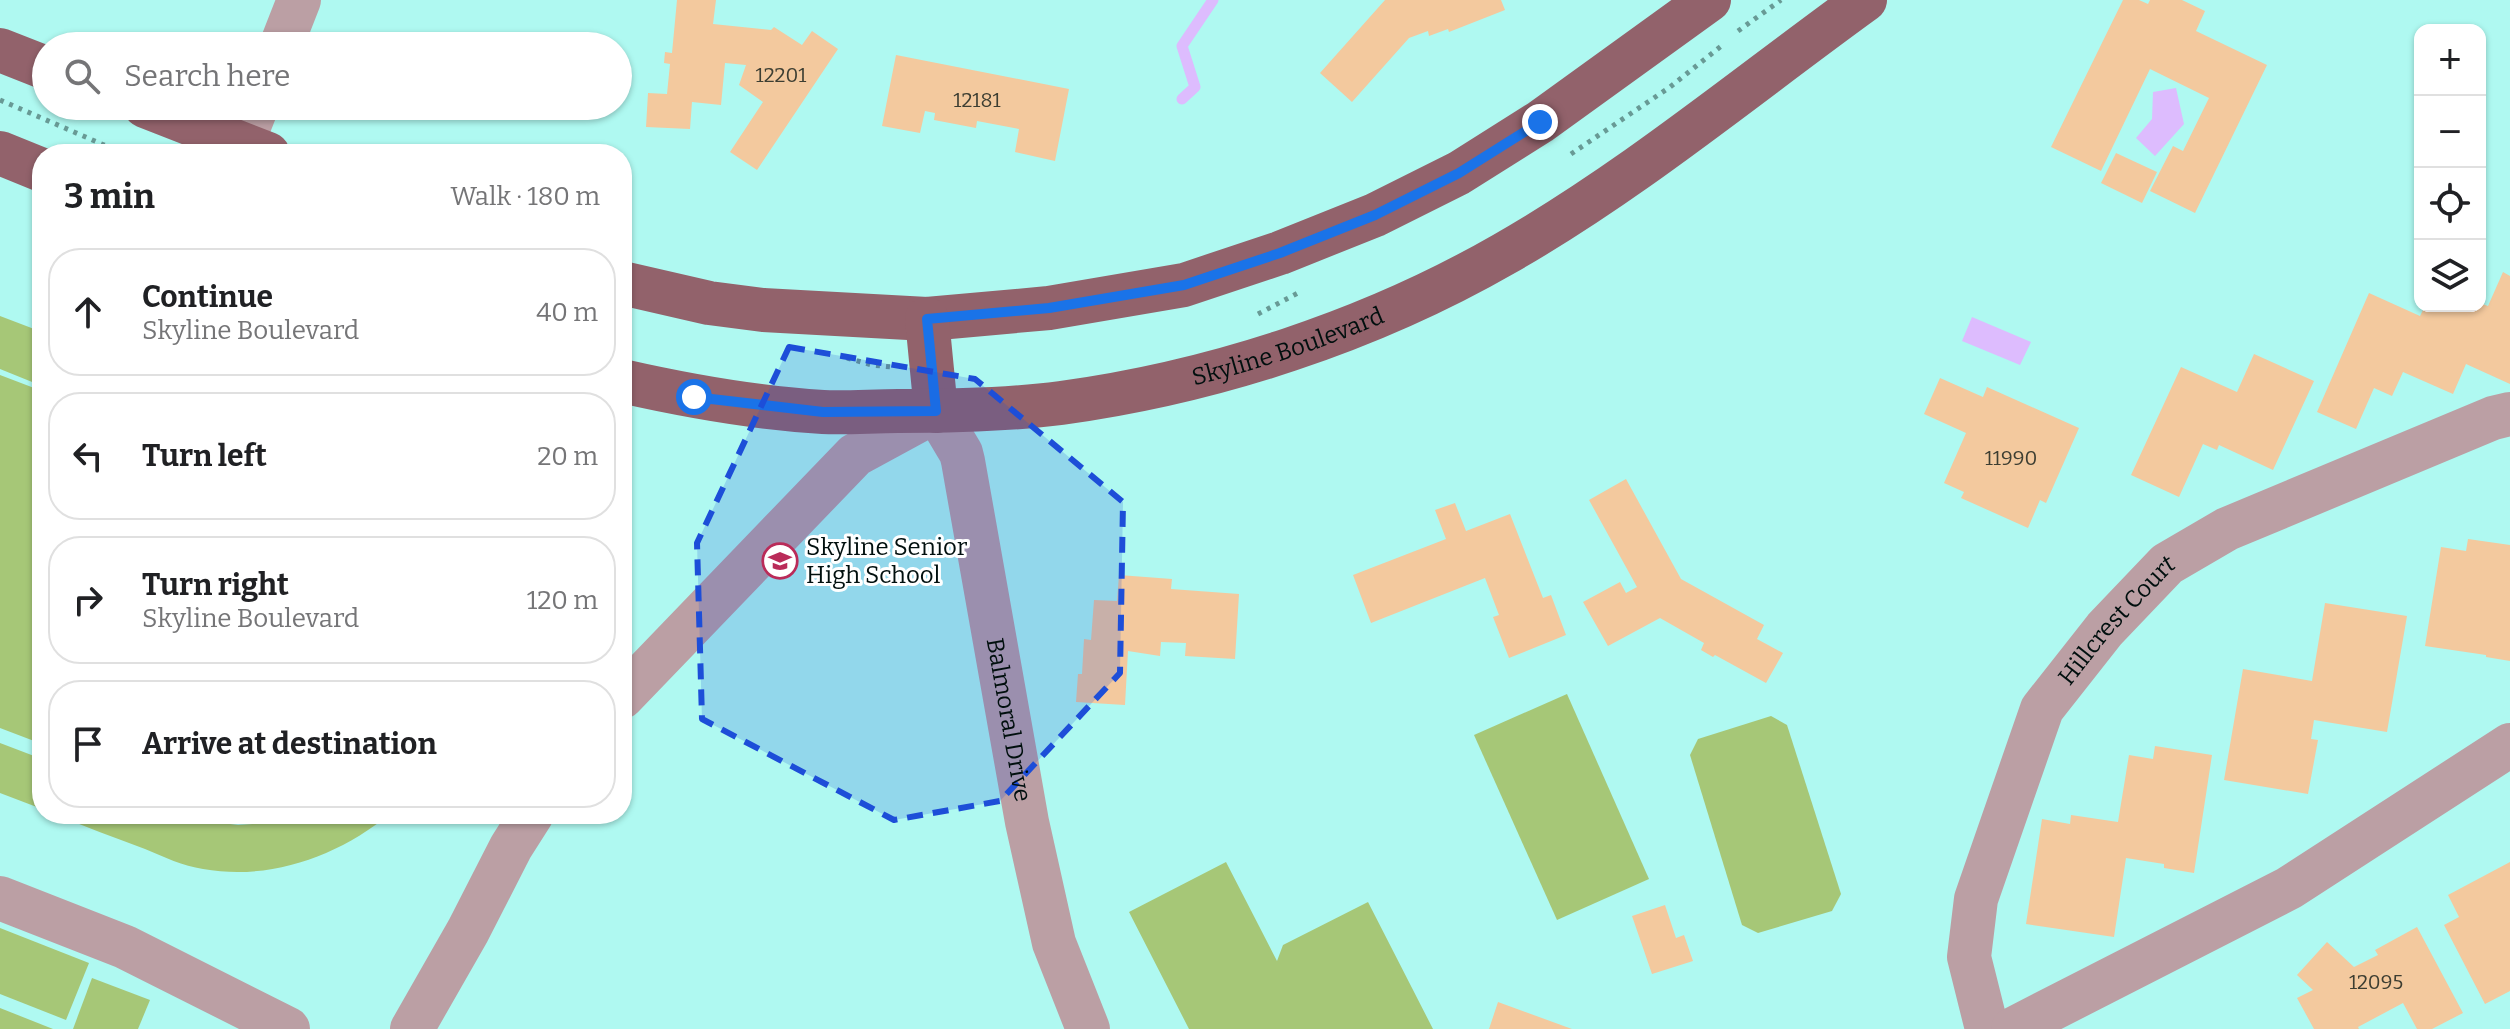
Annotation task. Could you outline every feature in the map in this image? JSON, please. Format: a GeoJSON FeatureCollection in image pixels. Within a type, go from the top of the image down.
{"type":"FeatureCollection","features":[{"type":"Feature","properties":{"kind":"main road"},"geometry":{"type":"LineString","coordinates":[[632,285],[709,303],[763,310],[927,319],[1049,308],[1184,285],[1280,253],[1375,215],[1459,173],[1540,122],[1709,0]]}},
{"type":"Feature","properties":{"kind":"main road","name":"Skyline Boulevard"},"geometry":{"type":"LineString","coordinates":[[632,383],[694,397],[823,412],[936,411],[1059,403],[1154,387],[1242,364],[1325,337],[1413,300],[1503,255],[1585,204],[1865,0]]}},
{"type":"Feature","properties":{"kind":"main road"},"geometry":{"type":"LineString","coordinates":[[0,50],[32,63]]}},
{"type":"Feature","properties":{"kind":"main road"},"geometry":{"type":"LineString","coordinates":[[198,120],[255,135]]}},
{"type":"Feature","properties":{"kind":"main road"},"geometry":{"type":"LineString","coordinates":[[0,153],[32,166]]}},
{"type":"Feature","properties":{"kind":"main road"},"geometry":{"type":"LineString","coordinates":[[927,319],[936,411]]}},
{"type":"Feature","properties":{"kind":"street"},"geometry":{"type":"LineString","coordinates":[[286,32],[299,0]]}},
{"type":"Feature","properties":{"kind":"street"},"geometry":{"type":"LineString","coordinates":[[632,687],[855,455],[936,411]]}},
{"type":"Feature","properties":{"kind":"street","name":"Balmoral Drive"},"geometry":{"type":"LineString","coordinates":[[936,411],[963,461],[1027,822],[1054,943],[1088,1029]]}},
{"type":"Feature","properties":{"kind":"street","name":"Hillcrest Court"},"geometry":{"type":"LineString","coordinates":[[1987,1029],[1969,957],[1976,899],[2042,709],[2105,629],[2167,564],[2227,529],[2493,418],[2510,414]]}},
{"type":"Feature","properties":{"kind":"street"},"geometry":{"type":"LineString","coordinates":[[2013,1029],[2289,888],[2510,745]]}},
{"type":"Feature","properties":{"kind":"street"},"geometry":{"type":"LineString","coordinates":[[412,1029],[526,824]]}},
{"type":"Feature","properties":{"kind":"street"},"geometry":{"type":"LineString","coordinates":[[0,898],[125,947],[288,1029]]}},
{"type":"Feature","properties":{"kind":"path"},"geometry":{"type":"LineString","coordinates":[[0,100],[32,114]]}},
{"type":"Feature","properties":{"kind":"path"},"geometry":{"type":"LineString","coordinates":[[46,120],[102,144]]}},
{"type":"Feature","properties":{"kind":"highlighted area"},"geometry":{"type":"Polygon","coordinates":[[[789,347],[975,379],[1123,502],[1120,673],[1000,801],[894,820],[702,719],[697,543],[789,347]]]}},
{"type":"Feature","properties":{"kind":"green space"},"geometry":{"type":"Polygon","coordinates":[[[0,316],[32,328],[32,382],[0,369],[0,316]]]}},
{"type":"Feature","properties":{"kind":"green space"},"geometry":{"type":"Polygon","coordinates":[[[0,375],[32,387],[32,740],[0,728],[0,375]]]}},
{"type":"Feature","properties":{"kind":"green space"},"geometry":{"type":"Polygon","coordinates":[[[1567,694],[1649,879],[1557,920],[1474,735],[1567,694]]]}},
{"type":"Feature","properties":{"kind":"green space"},"geometry":{"type":"Polygon","coordinates":[[[1771,716],[1787,725],[1841,894],[1832,911],[1758,933],[1742,925],[1690,755],[1698,739],[1771,716]]]}},
{"type":"Feature","properties":{"kind":"green space"},"geometry":{"type":"Polygon","coordinates":[[[0,743],[32,755],[32,805],[0,793],[0,743]]]}},
{"type":"Feature","properties":{"kind":"green space"},"geometry":{"type":"Polygon","coordinates":[[[80,824],[377,824],[326,853],[278,868],[228,872],[181,863],[80,824]]]}},
{"type":"Feature","properties":{"kind":"green space"},"geometry":{"type":"Polygon","coordinates":[[[1226,862],[1277,961],[1283,945],[1368,902],[1433,1029],[1189,1029],[1129,912],[1226,862]]]}},
{"type":"Feature","properties":{"kind":"green space"},"geometry":{"type":"Polygon","coordinates":[[[0,928],[89,963],[66,1020],[0,994],[0,928]]]}},
{"type":"Feature","properties":{"kind":"green space"},"geometry":{"type":"Polygon","coordinates":[[[92,978],[150,1000],[138,1029],[73,1029],[92,978]]]}},
{"type":"Feature","properties":{"kind":"green space"},"geometry":{"type":"Polygon","coordinates":[[[0,1008],[53,1029],[0,1029],[0,1008]]]}},
{"type":"Feature","properties":{"kind":"shaded area"},"geometry":{"type":"Polygon","coordinates":[[[2176,88],[2184,124],[2155,156],[2136,138],[2152,119],[2153,92],[2176,88]]]}},
{"type":"Feature","properties":{"kind":"shaded area"},"geometry":{"type":"Polygon","coordinates":[[[1972,317],[2031,342],[2020,365],[1962,341],[1972,317]]]}},
{"type":"Feature","properties":{"kind":"building"},"geometry":{"type":"Polygon","coordinates":[[[677,0],[716,0],[713,24],[771,30],[774,27],[802,45],[812,31],[838,49],[757,170],[730,152],[763,102],[739,85],[746,65],[725,63],[721,105],[692,102],[690,129],[646,127],[648,93],[667,94],[670,64],[664,63],[665,52],[672,53],[677,0]]]}},
{"type":"Feature","properties":{"kind":"building"},"geometry":{"type":"Polygon","coordinates":[[[1385,0],[1501,0],[1505,10],[1449,32],[1448,29],[1429,36],[1428,31],[1409,38],[1352,102],[1320,73],[1385,0]]]}},
{"type":"Feature","properties":{"kind":"building"},"geometry":{"type":"Polygon","coordinates":[[[2123,0],[2139,0],[2148,4],[2150,0],[2182,0],[2205,11],[2196,31],[2267,65],[2195,213],[2150,191],[2173,146],[2183,151],[2209,98],[2150,69],[2101,171],[2051,147],[2123,0]]]}},
{"type":"Feature","properties":{"kind":"building"},"geometry":{"type":"Polygon","coordinates":[[[896,55],[1069,89],[1055,161],[1015,152],[1019,129],[977,121],[976,128],[934,120],[935,113],[925,111],[920,133],[882,126],[896,55]]]}},
{"type":"Feature","properties":{"kind":"building"},"geometry":{"type":"Polygon","coordinates":[[[2116,153],[2157,172],[2142,203],[2101,183],[2116,153]]]}},
{"type":"Feature","properties":{"kind":"building"},"geometry":{"type":"Polygon","coordinates":[[[2503,272],[2510,276],[2510,384],[2466,364],[2453,394],[2403,372],[2392,396],[2374,388],[2356,429],[2317,412],[2369,293],[2420,316],[2422,312],[2486,312],[2503,272]]]}},
{"type":"Feature","properties":{"kind":"building"},"geometry":{"type":"Polygon","coordinates":[[[2254,354],[2314,381],[2273,470],[2219,445],[2217,450],[2203,444],[2179,497],[2131,475],[2181,367],[2237,392],[2254,354]]]}},
{"type":"Feature","properties":{"kind":"building"},"geometry":{"type":"Polygon","coordinates":[[[1940,378],[1983,397],[1987,387],[2079,428],[2046,503],[2040,500],[2028,528],[1961,498],[1964,492],[1944,483],[1966,433],[1924,414],[1940,378]]]}},
{"type":"Feature","properties":{"kind":"building"},"geometry":{"type":"Polygon","coordinates":[[[1626,479],[1681,579],[1764,625],[1757,639],[1783,653],[1766,683],[1701,650],[1704,643],[1660,618],[1608,646],[1583,602],[1620,582],[1626,593],[1637,587],[1589,500],[1626,479]]]}},
{"type":"Feature","properties":{"kind":"building"},"geometry":{"type":"Polygon","coordinates":[[[1455,503],[1466,531],[1510,514],[1543,598],[1551,595],[1566,635],[1509,658],[1493,617],[1499,615],[1485,578],[1371,623],[1353,575],[1446,539],[1435,510],[1455,503]]]}},
{"type":"Feature","properties":{"kind":"building"},"geometry":{"type":"Polygon","coordinates":[[[2468,539],[2510,545],[2510,661],[2425,646],[2441,547],[2466,551],[2468,539]]]}},
{"type":"Feature","properties":{"kind":"building"},"geometry":{"type":"Polygon","coordinates":[[[1119,575],[1172,579],[1171,589],[1239,594],[1235,659],[1185,656],[1186,643],[1161,642],[1160,656],[1128,651],[1125,705],[1076,702],[1078,674],[1082,674],[1084,639],[1091,640],[1094,600],[1117,601],[1119,575]]]}},
{"type":"Feature","properties":{"kind":"building"},"geometry":{"type":"Polygon","coordinates":[[[2325,603],[2407,616],[2387,732],[2314,720],[2311,739],[2318,740],[2308,794],[2224,780],[2243,669],[2312,681],[2325,603]]]}},
{"type":"Feature","properties":{"kind":"building"},"geometry":{"type":"Polygon","coordinates":[[[2155,746],[2212,755],[2194,873],[2126,858],[2114,937],[2026,924],[2042,819],[2070,824],[2071,815],[2118,822],[2129,755],[2153,759],[2155,746]]]}},
{"type":"Feature","properties":{"kind":"building"},"geometry":{"type":"Polygon","coordinates":[[[2510,862],[2510,991],[2485,1004],[2444,925],[2459,917],[2448,895],[2510,862]]]}},
{"type":"Feature","properties":{"kind":"building"},"geometry":{"type":"Polygon","coordinates":[[[1665,905],[1676,938],[1684,935],[1693,961],[1652,974],[1632,916],[1665,905]]]}},
{"type":"Feature","properties":{"kind":"building"},"geometry":{"type":"Polygon","coordinates":[[[2417,927],[2463,1013],[2432,1029],[2417,1029],[2403,1003],[2359,1029],[2314,1029],[2297,998],[2313,990],[2297,975],[2327,942],[2354,967],[2378,955],[2375,950],[2417,927]]]}},
{"type":"Feature","properties":{"kind":"building"},"geometry":{"type":"Polygon","coordinates":[[[1498,1002],[1572,1029],[1489,1029],[1498,1002]]]}},
{"type":"Feature","properties":{"kind":"waterway"},"geometry":{"type":"LineString","coordinates":[[1182,99],[1195,87],[1182,46],[1213,0]]}},
{"type":"Feature","properties":{"kind":"place","name":"Skyline Senior High School"},"geometry":{"type":"Point","coordinates":[780,561]}},
{"type":"Feature","properties":{"kind":"route"},"geometry":{"type":"LineString","coordinates":[[694,397],[823,412],[936,411],[927,319],[1049,308],[1184,285],[1280,253],[1375,215],[1459,173],[1540,122]]}}]}
